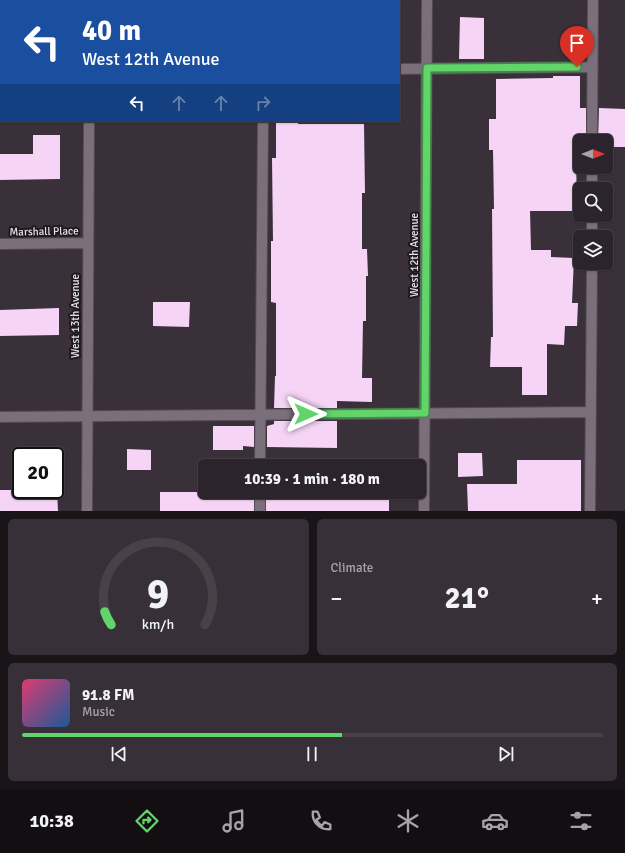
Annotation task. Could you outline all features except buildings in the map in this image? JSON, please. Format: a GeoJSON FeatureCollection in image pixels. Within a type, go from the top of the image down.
{"type":"FeatureCollection","features":[{"type":"Feature","properties":{"kind":"street","name":"West 12th Avenue"},"geometry":{"type":"LineString","coordinates":[[424,511],[427,0]]}},
{"type":"Feature","properties":{"kind":"street"},"geometry":{"type":"LineString","coordinates":[[592,0],[592,134]]}},
{"type":"Feature","properties":{"kind":"street"},"geometry":{"type":"LineString","coordinates":[[400,69],[592,67]]}},
{"type":"Feature","properties":{"kind":"street","name":"West 13th Avenue"},"geometry":{"type":"LineString","coordinates":[[88,511],[89,122]]}},
{"type":"Feature","properties":{"kind":"street"},"geometry":{"type":"LineString","coordinates":[[260,459],[263,122]]}},
{"type":"Feature","properties":{"kind":"street","name":"Marshall Place"},"geometry":{"type":"LineString","coordinates":[[0,244],[88,243]]}},
{"type":"Feature","properties":{"kind":"street"},"geometry":{"type":"LineString","coordinates":[[590,511],[592,270]]}},
{"type":"Feature","properties":{"kind":"street"},"geometry":{"type":"LineString","coordinates":[[0,417],[591,412]]}},
{"type":"Feature","properties":{"kind":"street"},"geometry":{"type":"LineString","coordinates":[[260,499],[260,511]]}},
{"type":"Feature","properties":{"kind":"route"},"geometry":{"type":"LineString","coordinates":[[306,414],[425,413],[427,68],[577,67]]}}]}
